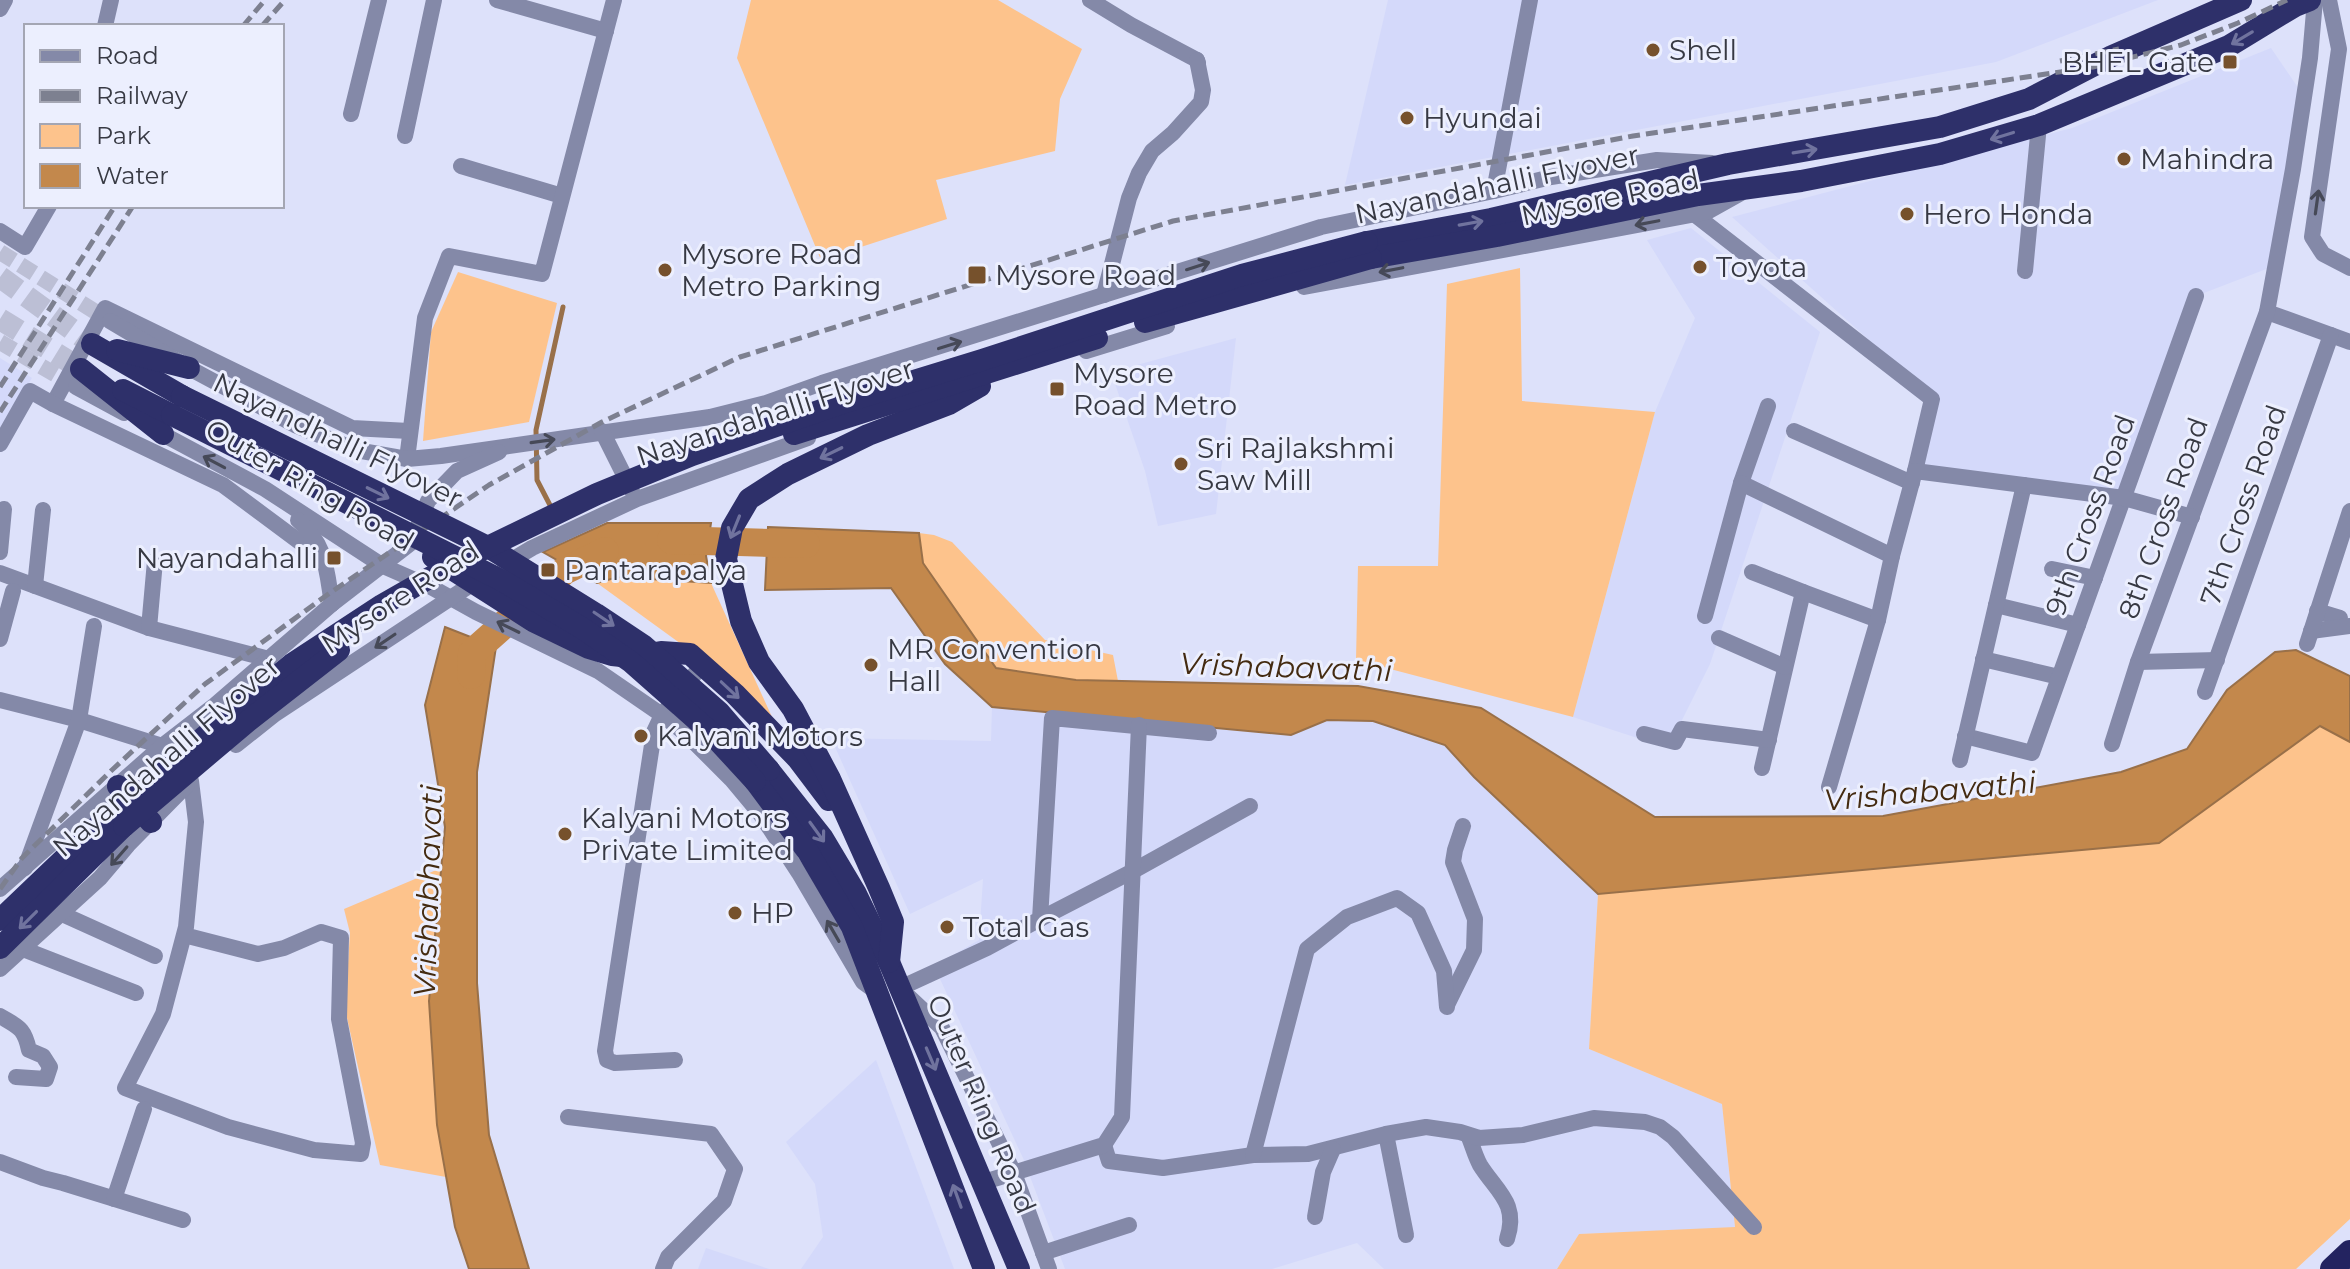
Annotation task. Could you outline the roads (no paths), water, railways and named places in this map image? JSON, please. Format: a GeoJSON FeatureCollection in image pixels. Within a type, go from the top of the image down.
{"type":"FeatureCollection","features":[{"type":"Feature","properties":{"kind":"highway","name":"Mysore Road"},"geometry":{"type":"LineString","coordinates":[[1662,180],[1728,164],[1940,127],[2029,99],[2112,56],[2241,0]]}},
{"type":"Feature","properties":{"kind":"highway","name":"Mysore Road"},"geometry":{"type":"LineString","coordinates":[[1696,205],[1746,190],[1940,154],[2039,125],[2229,46],[2295,6],[2313,0]]}},
{"type":"Feature","properties":{"kind":"highway","name":"Nayandahalli Flyover"},"geometry":{"type":"LineString","coordinates":[[0,920],[26,893],[118,819],[306,674],[389,615],[463,571],[606,503],[697,465],[993,373],[1369,250],[1662,180]]}},
{"type":"Feature","properties":{"kind":"highway","name":"Nayandahalli Flyover"},"geometry":{"type":"LineString","coordinates":[[1369,250],[1497,236],[1696,205]]}},
{"type":"Feature","properties":{"kind":"highway","name":"Outer Ring Road"},"geometry":{"type":"LineString","coordinates":[[172,415],[92,344],[189,368]]}},
{"type":"Feature","properties":{"kind":"highway","name":"Outer Ring Road"},"geometry":{"type":"LineString","coordinates":[[79,378],[172,415]]}},
{"type":"Feature","properties":{"kind":"highway"},"geometry":{"type":"LineString","coordinates":[[889,962],[893,922],[830,779],[793,709],[759,662],[741,621],[726,559],[732,528],[749,499],[788,474],[868,435],[949,404],[980,386]]}},
{"type":"Feature","properties":{"kind":"highway","name":"Nayandhalli Flyover"},"geometry":{"type":"LineString","coordinates":[[172,415],[501,580],[582,628],[631,662],[762,776]]}},
{"type":"Feature","properties":{"kind":"highway"},"geometry":{"type":"LineString","coordinates":[[411,543],[472,584],[484,604],[536,632],[612,655],[690,654],[735,694],[798,759],[859,840]]}},
{"type":"Feature","properties":{"kind":"highway","name":"Outer Ring Road"},"geometry":{"type":"LineString","coordinates":[[762,776],[822,837],[856,894],[889,962],[889,990],[984,1269]]}},
{"type":"Feature","properties":{"kind":"highway","name":"Outer Ring Road"},"geometry":{"type":"LineString","coordinates":[[762,776],[889,990],[984,1182],[1019,1269]]}},
{"type":"Feature","properties":{"kind":"highway"},"geometry":{"type":"LineString","coordinates":[[118,786],[151,822]]}},
{"type":"Feature","properties":{"kind":"highway","name":"Nayandahalli Flyover"},"geometry":{"type":"LineString","coordinates":[[0,948],[118,819]]}},
{"type":"Feature","properties":{"kind":"highway"},"geometry":{"type":"LineString","coordinates":[[2332,1269],[2350,1252]]}},
{"type":"Feature","properties":{"kind":"street"},"geometry":{"type":"LineString","coordinates":[[0,9],[5,0]]}},
{"type":"Feature","properties":{"kind":"street"},"geometry":{"type":"LineString","coordinates":[[105,24],[111,0]]}},
{"type":"Feature","properties":{"kind":"street"},"geometry":{"type":"LineString","coordinates":[[351,114],[379,0]]}},
{"type":"Feature","properties":{"kind":"street"},"geometry":{"type":"LineString","coordinates":[[405,136],[434,0]]}},
{"type":"Feature","properties":{"kind":"street"},"geometry":{"type":"LineString","coordinates":[[497,0],[606,31]]}},
{"type":"Feature","properties":{"kind":"street"},"geometry":{"type":"LineString","coordinates":[[407,459],[425,318],[449,256],[542,274],[614,0]]}},
{"type":"Feature","properties":{"kind":"street"},"geometry":{"type":"LineString","coordinates":[[1090,0],[1198,61],[1203,90],[1201,102],[1152,151],[1139,173],[1104,295]]}},
{"type":"Feature","properties":{"kind":"street"},"geometry":{"type":"LineString","coordinates":[[1494,191],[1530,0]]}},
{"type":"Feature","properties":{"kind":"street","name":"8th Cross Road"},"geometry":{"type":"LineString","coordinates":[[2112,744],[2138,662],[2267,312],[2310,58],[2313,0]]}},
{"type":"Feature","properties":{"kind":"street"},"geometry":{"type":"LineString","coordinates":[[2331,0],[2344,48],[2350,51]]}},
{"type":"Feature","properties":{"kind":"street"},"geometry":{"type":"LineString","coordinates":[[2331,0],[2339,49],[2312,237],[2323,254],[2350,268]]}},
{"type":"Feature","properties":{"kind":"street"},"geometry":{"type":"LineString","coordinates":[[2025,271],[2039,125]]}},
{"type":"Feature","properties":{"kind":"street","name":"Mysore Road"},"geometry":{"type":"LineString","coordinates":[[515,445],[710,417],[766,403],[1321,227],[1551,177],[1657,160],[1728,164]]}},
{"type":"Feature","properties":{"kind":"street"},"geometry":{"type":"LineString","coordinates":[[461,166],[562,196]]}},
{"type":"Feature","properties":{"kind":"street"},"geometry":{"type":"LineString","coordinates":[[1696,205],[1932,399],[1878,620],[1829,787]]}},
{"type":"Feature","properties":{"kind":"street","name":"Mysore Road"},"geometry":{"type":"LineString","coordinates":[[0,969],[100,878],[191,781],[275,714],[450,598],[532,548],[637,499],[875,415],[980,386],[1285,290],[1696,205]]}},
{"type":"Feature","properties":{"kind":"street"},"geometry":{"type":"LineString","coordinates":[[0,231],[25,247],[48,208]]}},
{"type":"Feature","properties":{"kind":"street","name":"9th Cross Road"},"geometry":{"type":"LineString","coordinates":[[1965,736],[2032,753],[2196,296]]}},
{"type":"Feature","properties":{"kind":"street"},"geometry":{"type":"LineString","coordinates":[[53,404],[105,308],[352,428],[409,431]]}},
{"type":"Feature","properties":{"kind":"street"},"geometry":{"type":"LineString","coordinates":[[2267,312],[2350,342]]}},
{"type":"Feature","properties":{"kind":"street","name":"Outer Ring Road"},"geometry":{"type":"LineString","coordinates":[[110,321],[295,425],[356,450],[407,459],[515,445]]}},
{"type":"Feature","properties":{"kind":"street","name":"7th Cross Road"},"geometry":{"type":"LineString","coordinates":[[2205,692],[2331,335]]}},
{"type":"Feature","properties":{"kind":"street"},"geometry":{"type":"LineString","coordinates":[[0,444],[30,391],[223,485],[324,560]]}},
{"type":"Feature","properties":{"kind":"street"},"geometry":{"type":"LineString","coordinates":[[1705,616],[1741,483],[1768,406]]}},
{"type":"Feature","properties":{"kind":"street","name":"Outer Ring Road"},"geometry":{"type":"LineString","coordinates":[[172,415],[265,489],[383,566],[450,598],[484,604]]}},
{"type":"Feature","properties":{"kind":"street"},"geometry":{"type":"LineString","coordinates":[[602,431],[637,499]]}},
{"type":"Feature","properties":{"kind":"street"},"geometry":{"type":"LineString","coordinates":[[1794,431],[1914,477],[2024,485],[2124,498],[2192,517]]}},
{"type":"Feature","properties":{"kind":"street"},"geometry":{"type":"LineString","coordinates":[[411,543],[428,501],[457,471],[515,445]]}},
{"type":"Feature","properties":{"kind":"street"},"geometry":{"type":"LineString","coordinates":[[1741,483],[1892,556]]}},
{"type":"Feature","properties":{"kind":"street"},"geometry":{"type":"LineString","coordinates":[[1960,760],[2024,485]]}},
{"type":"Feature","properties":{"kind":"street"},"geometry":{"type":"LineString","coordinates":[[265,489],[312,532],[320,545],[332,604]]}},
{"type":"Feature","properties":{"kind":"street"},"geometry":{"type":"LineString","coordinates":[[0,552],[4,509]]}},
{"type":"Feature","properties":{"kind":"street"},"geometry":{"type":"LineString","coordinates":[[35,586],[43,510]]}},
{"type":"Feature","properties":{"kind":"street"},"geometry":{"type":"LineString","coordinates":[[2345,622],[2309,638],[2350,511]]}},
{"type":"Feature","properties":{"kind":"street","name":"Mysore Road"},"geometry":{"type":"LineString","coordinates":[[0,889],[162,746],[332,604],[411,543]]}},
{"type":"Feature","properties":{"kind":"street"},"geometry":{"type":"LineString","coordinates":[[149,628],[155,561]]}},
{"type":"Feature","properties":{"kind":"street"},"geometry":{"type":"LineString","coordinates":[[2052,569],[2095,578]]}},
{"type":"Feature","properties":{"kind":"street"},"geometry":{"type":"LineString","coordinates":[[1752,572],[1878,620]]}},
{"type":"Feature","properties":{"kind":"street"},"geometry":{"type":"LineString","coordinates":[[0,573],[149,628],[269,659]]}},
{"type":"Feature","properties":{"kind":"street"},"geometry":{"type":"LineString","coordinates":[[0,639],[13,591]]}},
{"type":"Feature","properties":{"kind":"street"},"geometry":{"type":"LineString","coordinates":[[1762,768],[1803,592]]}},
{"type":"Feature","properties":{"kind":"street"},"geometry":{"type":"LineString","coordinates":[[1996,605],[2078,625]]}},
{"type":"Feature","properties":{"kind":"street"},"geometry":{"type":"LineString","coordinates":[[2317,611],[2345,622]]}},
{"type":"Feature","properties":{"kind":"street"},"geometry":{"type":"LineString","coordinates":[[25,868],[79,720],[94,626]]}},
{"type":"Feature","properties":{"kind":"street","name":"Outer Ring Road"},"geometry":{"type":"LineString","coordinates":[[536,632],[662,715],[731,779],[761,815],[799,873],[863,982],[889,990]]}},
{"type":"Feature","properties":{"kind":"street"},"geometry":{"type":"LineString","coordinates":[[1719,638],[1785,667]]}},
{"type":"Feature","properties":{"kind":"street"},"geometry":{"type":"LineString","coordinates":[[1983,659],[2059,677]]}},
{"type":"Feature","properties":{"kind":"street"},"geometry":{"type":"LineString","coordinates":[[2138,662],[2217,660]]}},
{"type":"Feature","properties":{"kind":"street"},"geometry":{"type":"LineString","coordinates":[[675,1060],[615,1063],[607,1060],[605,1051],[654,732],[662,715],[702,665]]}},
{"type":"Feature","properties":{"kind":"street"},"geometry":{"type":"LineString","coordinates":[[0,700],[162,746],[191,781],[196,822],[184,935],[163,1014],[125,1088],[228,1127],[314,1150],[361,1154],[363,1143],[339,1019],[341,938],[321,932],[284,948],[258,954],[184,935]]}},
{"type":"Feature","properties":{"kind":"street"},"geometry":{"type":"LineString","coordinates":[[1040,919],[1052,718],[1209,733]]}},
{"type":"Feature","properties":{"kind":"street"},"geometry":{"type":"LineString","coordinates":[[984,1182],[1104,1145],[1122,1117],[1139,725]]}},
{"type":"Feature","properties":{"kind":"street"},"geometry":{"type":"LineString","coordinates":[[1644,734],[1675,742],[1682,729],[1769,740]]}},
{"type":"Feature","properties":{"kind":"street"},"geometry":{"type":"LineString","coordinates":[[889,990],[987,948],[1250,806]]}},
{"type":"Feature","properties":{"kind":"street"},"geometry":{"type":"LineString","coordinates":[[1253,1155],[1307,949],[1347,917],[1397,898],[1418,913],[1444,971],[1447,1007],[1474,950],[1475,919],[1453,862],[1463,826]]}},
{"type":"Feature","properties":{"kind":"street"},"geometry":{"type":"LineString","coordinates":[[62,914],[155,956]]}},
{"type":"Feature","properties":{"kind":"street"},"geometry":{"type":"LineString","coordinates":[[23,949],[136,993]]}},
{"type":"Feature","properties":{"kind":"street"},"geometry":{"type":"LineString","coordinates":[[889,990],[942,1028],[1014,1173],[1046,1261],[1129,1225]]}},
{"type":"Feature","properties":{"kind":"street"},"geometry":{"type":"LineString","coordinates":[[0,1016],[20,1027],[29,1050],[43,1056],[50,1067],[46,1079],[16,1077]]}},
{"type":"Feature","properties":{"kind":"street"},"geometry":{"type":"LineString","coordinates":[[114,1199],[144,1109]]}},
{"type":"Feature","properties":{"kind":"street"},"geometry":{"type":"LineString","coordinates":[[568,1117],[711,1134],[735,1169],[724,1201],[668,1257],[663,1269]]}},
{"type":"Feature","properties":{"kind":"street"},"geometry":{"type":"LineString","coordinates":[[1104,1145],[1109,1161],[1163,1168],[1253,1155],[1308,1154],[1426,1127],[1479,1138],[1523,1135],[1594,1118],[1645,1122],[1660,1127],[1673,1137],[1754,1227]]}},
{"type":"Feature","properties":{"kind":"street"},"geometry":{"type":"LineString","coordinates":[[1386,1134],[1406,1235]]}},
{"type":"Feature","properties":{"kind":"street"},"geometry":{"type":"LineString","coordinates":[[1468,1135],[1481,1165],[1509,1206],[1512,1226],[1507,1239]]}},
{"type":"Feature","properties":{"kind":"street"},"geometry":{"type":"LineString","coordinates":[[1315,1217],[1323,1172],[1333,1149]]}},
{"type":"Feature","properties":{"kind":"street"},"geometry":{"type":"LineString","coordinates":[[0,1162],[183,1220]]}},
{"type":"Feature","properties":{"kind":"water"},"geometry":{"type":"Polygon","coordinates":[[[607,523],[711,523],[706,556],[711,583],[618,577],[597,583],[543,552],[607,523]]]}},
{"type":"Feature","properties":{"kind":"water"},"geometry":{"type":"Polygon","coordinates":[[[768,527],[919,533],[923,563],[996,668],[1076,680],[1358,686],[1481,708],[1655,817],[1883,816],[2121,772],[2187,749],[2227,690],[2275,652],[2296,650],[2350,676],[2350,742],[2320,726],[2159,843],[1598,894],[1474,777],[1445,745],[1373,721],[1327,720],[1291,735],[992,707],[945,664],[891,588],[765,590],[768,527]]]}},
{"type":"Feature","properties":{"kind":"water","name":"Vrishabhavati"},"geometry":{"type":"Polygon","coordinates":[[[445,627],[496,647],[477,772],[477,983],[489,1135],[529,1269],[469,1269],[455,1227],[437,1125],[429,1001],[445,827],[425,705],[445,627]]]}},
{"type":"Feature","properties":{"kind":"waterway"},"geometry":{"type":"LineString","coordinates":[[553,511],[537,480],[536,430],[563,307]]}},
{"type":"Feature","properties":{"kind":"waterway","name":"Vrishabavathi"},"geometry":{"type":"LineString","coordinates":[[671,540],[806,544]]}},
{"type":"Feature","properties":{"kind":"waterway","name":"Vrishabavathi"},"geometry":{"type":"LineString","coordinates":[[471,675],[472,653],[564,571],[605,551]]}},
{"type":"Feature","properties":{"kind":"tunnel"},"geometry":{"type":"LineString","coordinates":[[0,252],[110,321]]}},
{"type":"Feature","properties":{"kind":"tunnel"},"geometry":{"type":"LineString","coordinates":[[0,277],[92,344]]}},
{"type":"Feature","properties":{"kind":"tunnel"},"geometry":{"type":"LineString","coordinates":[[0,319],[81,369]]}},
{"type":"Feature","properties":{"kind":"tunnel"},"geometry":{"type":"LineString","coordinates":[[0,342],[75,386]]}},
{"type":"Feature","properties":{"kind":"railway"},"geometry":{"type":"LineString","coordinates":[[245,24],[265,0]]}},
{"type":"Feature","properties":{"kind":"railway"},"geometry":{"type":"LineString","coordinates":[[264,24],[285,0]]}},
{"type":"Feature","properties":{"kind":"railway"},"geometry":{"type":"LineString","coordinates":[[0,889],[22,858],[205,684],[327,595],[489,485],[602,422],[740,357],[1173,221],[1633,136],[2093,67],[2181,45],[2287,0]]}},
{"type":"Feature","properties":{"kind":"railway"},"geometry":{"type":"LineString","coordinates":[[2060,61],[2119,49]]}},
{"type":"Feature","properties":{"kind":"railway"},"geometry":{"type":"LineString","coordinates":[[0,387],[114,208]]}},
{"type":"Feature","properties":{"kind":"railway"},"geometry":{"type":"LineString","coordinates":[[0,412],[132,208]]}},
{"type":"Feature","properties":{"kind":"place","name":"Shell"},"geometry":{"type":"Point","coordinates":[1653,50]}},
{"type":"Feature","properties":{"kind":"place","name":"BHEL Gate"},"geometry":{"type":"Point","coordinates":[2230,62]}},
{"type":"Feature","properties":{"kind":"place","name":"Hyundai"},"geometry":{"type":"Point","coordinates":[1407,118]}},
{"type":"Feature","properties":{"kind":"place","name":"Mahindra"},"geometry":{"type":"Point","coordinates":[2124,159]}},
{"type":"Feature","properties":{"kind":"place","name":"Hero Honda"},"geometry":{"type":"Point","coordinates":[1907,214]}},
{"type":"Feature","properties":{"kind":"place","name":"Toyota"},"geometry":{"type":"Point","coordinates":[1700,267]}},
{"type":"Feature","properties":{"kind":"place","name":"Mysore Road Metro Parking"},"geometry":{"type":"Point","coordinates":[665,270]}},
{"type":"Feature","properties":{"kind":"place","name":"Mysore Road"},"geometry":{"type":"Point","coordinates":[977,275]}},
{"type":"Feature","properties":{"kind":"place","name":"Mysore Road Metro"},"geometry":{"type":"Point","coordinates":[1057,389]}},
{"type":"Feature","properties":{"kind":"place","name":"Sri Rajlakshmi Saw Mill"},"geometry":{"type":"Point","coordinates":[1181,464]}},
{"type":"Feature","properties":{"kind":"place","name":"Nayandahalli"},"geometry":{"type":"Point","coordinates":[334,558]}},
{"type":"Feature","properties":{"kind":"place","name":"Pantarapalya"},"geometry":{"type":"Point","coordinates":[548,570]}},
{"type":"Feature","properties":{"kind":"place","name":"MR Convention Hall"},"geometry":{"type":"Point","coordinates":[871,665]}},
{"type":"Feature","properties":{"kind":"place","name":"Kalyani Motors"},"geometry":{"type":"Point","coordinates":[641,736]}},
{"type":"Feature","properties":{"kind":"place","name":"Kalyani Motors Private Limited"},"geometry":{"type":"Point","coordinates":[565,834]}},
{"type":"Feature","properties":{"kind":"place","name":"HP"},"geometry":{"type":"Point","coordinates":[735,913]}},
{"type":"Feature","properties":{"kind":"place","name":"Total Gas"},"geometry":{"type":"Point","coordinates":[947,927]}}]}
